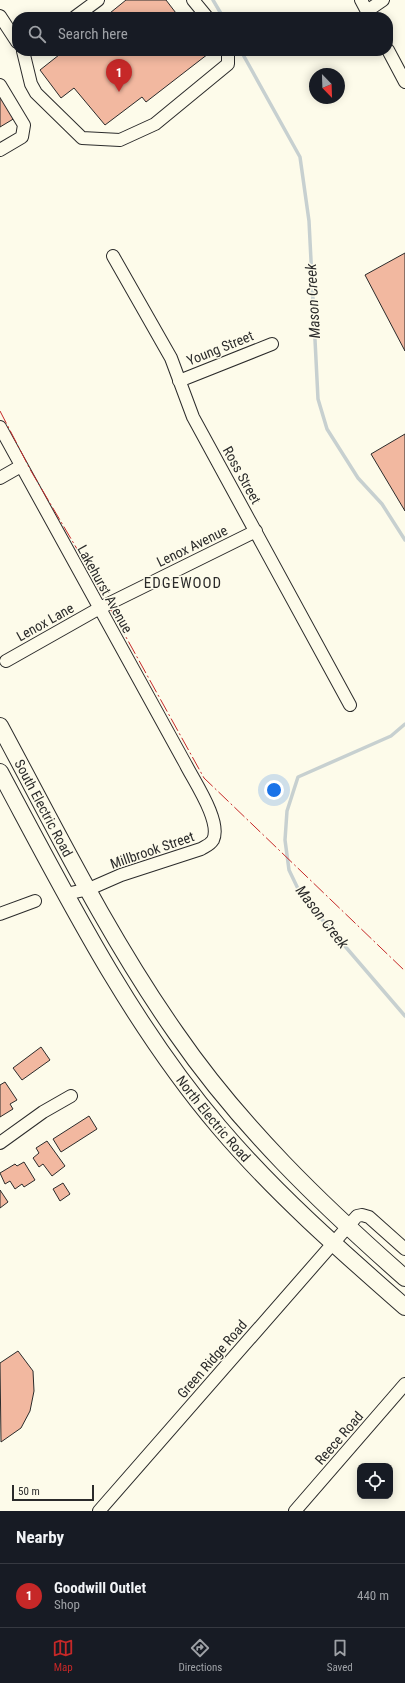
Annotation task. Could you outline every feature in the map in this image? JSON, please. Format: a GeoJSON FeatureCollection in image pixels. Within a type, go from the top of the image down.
{"type":"FeatureCollection","features":[{"type":"Feature","properties":{"kind":"main road","name":"South Electric Road"},"geometry":{"type":"LineString","coordinates":[[0,726],[89,889]]}},
{"type":"Feature","properties":{"kind":"main road","name":"South Electric Road"},"geometry":{"type":"LineString","coordinates":[[0,772],[66,894]]}},
{"type":"Feature","properties":{"kind":"main road","name":"North Electric Road"},"geometry":{"type":"LineString","coordinates":[[89,889],[132,965],[188,1050],[227,1101],[265,1145],[347,1226],[405,1278]]}},
{"type":"Feature","properties":{"kind":"main road","name":"North Electric Road"},"geometry":{"type":"LineString","coordinates":[[66,894],[102,959],[134,1012],[181,1078],[246,1158],[280,1193],[333,1243],[405,1306]]}},
{"type":"Feature","properties":{"kind":"street"},"geometry":{"type":"LineString","coordinates":[[82,12],[98,0]]}},
{"type":"Feature","properties":{"kind":"street"},"geometry":{"type":"LineString","coordinates":[[194,0],[203,12]]}},
{"type":"Feature","properties":{"kind":"street"},"geometry":{"type":"LineString","coordinates":[[361,0],[367,12]]}},
{"type":"Feature","properties":{"kind":"street"},"geometry":{"type":"LineString","coordinates":[[370,12],[383,0]]}},
{"type":"Feature","properties":{"kind":"street"},"geometry":{"type":"LineString","coordinates":[[0,16],[12,34]]}},
{"type":"Feature","properties":{"kind":"street"},"geometry":{"type":"LineString","coordinates":[[27,56],[31,84],[36,92],[82,138],[120,140],[155,124],[228,64],[228,56]]}},
{"type":"Feature","properties":{"kind":"street"},"geometry":{"type":"LineString","coordinates":[[391,56],[405,82]]}},
{"type":"Feature","properties":{"kind":"street"},"geometry":{"type":"LineString","coordinates":[[0,85],[24,125],[22,137],[0,150]]}},
{"type":"Feature","properties":{"kind":"street","name":"Ross Street"},"geometry":{"type":"LineString","coordinates":[[113,256],[171,358],[193,417],[256,530],[350,705]]}},
{"type":"Feature","properties":{"kind":"street","name":"Young Street"},"geometry":{"type":"LineString","coordinates":[[179,381],[272,344]]}},
{"type":"Feature","properties":{"kind":"street","name":"Lakehurst Avenue"},"geometry":{"type":"LineString","coordinates":[[0,427],[98,609],[186,765]]}},
{"type":"Feature","properties":{"kind":"street"},"geometry":{"type":"LineString","coordinates":[[0,478],[22,466]]}},
{"type":"Feature","properties":{"kind":"street","name":"Lenox Avenue"},"geometry":{"type":"LineString","coordinates":[[98,609],[256,530]]}},
{"type":"Feature","properties":{"kind":"street","name":"Lenox Lane"},"geometry":{"type":"LineString","coordinates":[[6,661],[98,609]]}},
{"type":"Feature","properties":{"kind":"street","name":"Millbrook Street"},"geometry":{"type":"LineString","coordinates":[[66,894],[89,889],[121,875],[209,845],[213,839],[214,825],[210,811],[186,765]]}},
{"type":"Feature","properties":{"kind":"street"},"geometry":{"type":"LineString","coordinates":[[0,914],[35,901]]}},
{"type":"Feature","properties":{"kind":"street"},"geometry":{"type":"LineString","coordinates":[[0,1143],[43,1112],[71,1096]]}},
{"type":"Feature","properties":{"kind":"street","name":"Green Ridge Road"},"geometry":{"type":"LineString","coordinates":[[99,1511],[357,1216],[366,1216],[405,1249]]}},
{"type":"Feature","properties":{"kind":"street","name":"Reece Road"},"geometry":{"type":"LineString","coordinates":[[295,1511],[405,1384]]}},
{"type":"Feature","properties":{"kind":"building"},"geometry":{"type":"Polygon","coordinates":[[[126,0],[166,0],[175,12],[111,12],[126,0]]]}},
{"type":"Feature","properties":{"kind":"building"},"geometry":{"type":"Polygon","coordinates":[[[58,56],[205,56],[146,102],[142,97],[105,125],[74,88],[61,98],[40,70],[58,56]]]}},
{"type":"Feature","properties":{"kind":"building"},"geometry":{"type":"Polygon","coordinates":[[[0,92],[15,118],[0,127],[0,92]]]}},
{"type":"Feature","properties":{"kind":"building"},"geometry":{"type":"Polygon","coordinates":[[[405,253],[405,351],[365,275],[405,253]]]}},
{"type":"Feature","properties":{"kind":"building"},"geometry":{"type":"Polygon","coordinates":[[[405,434],[405,511],[371,454],[405,434]]]}},
{"type":"Feature","properties":{"kind":"building"},"geometry":{"type":"Polygon","coordinates":[[[41,1047],[50,1060],[22,1080],[13,1068],[41,1047]]]}},
{"type":"Feature","properties":{"kind":"building"},"geometry":{"type":"Polygon","coordinates":[[[5,1082],[17,1100],[10,1104],[13,1109],[0,1117],[0,1085],[5,1082]]]}},
{"type":"Feature","properties":{"kind":"building"},"geometry":{"type":"Polygon","coordinates":[[[89,1116],[97,1129],[61,1152],[53,1139],[89,1116]]]}},
{"type":"Feature","properties":{"kind":"building"},"geometry":{"type":"Polygon","coordinates":[[[47,1141],[65,1166],[52,1176],[43,1164],[39,1167],[33,1158],[39,1153],[36,1148],[47,1141]]]}},
{"type":"Feature","properties":{"kind":"building"},"geometry":{"type":"Polygon","coordinates":[[[24,1162],[35,1180],[24,1187],[22,1184],[15,1189],[10,1181],[5,1184],[0,1173],[15,1164],[17,1166],[24,1162]]]}},
{"type":"Feature","properties":{"kind":"building"},"geometry":{"type":"Polygon","coordinates":[[[63,1183],[70,1194],[60,1201],[53,1189],[63,1183]]]}},
{"type":"Feature","properties":{"kind":"building"},"geometry":{"type":"Polygon","coordinates":[[[0,1190],[8,1202],[0,1208],[0,1190]]]}},
{"type":"Feature","properties":{"kind":"building"},"geometry":{"type":"Polygon","coordinates":[[[18,1351],[33,1371],[34,1391],[30,1411],[21,1428],[1,1442],[0,1363],[18,1351]]]}},
{"type":"Feature","properties":{"kind":"waterway","name":"Mason Creek"},"geometry":{"type":"LineString","coordinates":[[213,0],[220,12]]}},
{"type":"Feature","properties":{"kind":"waterway","name":"Mason Creek"},"geometry":{"type":"LineString","coordinates":[[244,56],[300,157],[309,221],[318,399],[327,429],[358,478],[382,504],[405,540]]}},
{"type":"Feature","properties":{"kind":"waterway","name":"Mason Creek"},"geometry":{"type":"LineString","coordinates":[[405,724],[391,736],[298,777],[287,811],[285,840],[289,870],[301,895],[405,1016]]}},
{"type":"Feature","properties":{"kind":"power"},"geometry":{"type":"LineString","coordinates":[[0,411],[31,471],[80,554],[204,778],[405,971]]}},
{"type":"Feature","properties":{"kind":"place","name":"Goodwill Outlet"},"geometry":{"type":"Point","coordinates":[119,92]}},
{"type":"Feature","properties":{"kind":"district","name":"EDGEWOOD"},"geometry":{"type":"Point","coordinates":[183,583]}}]}
